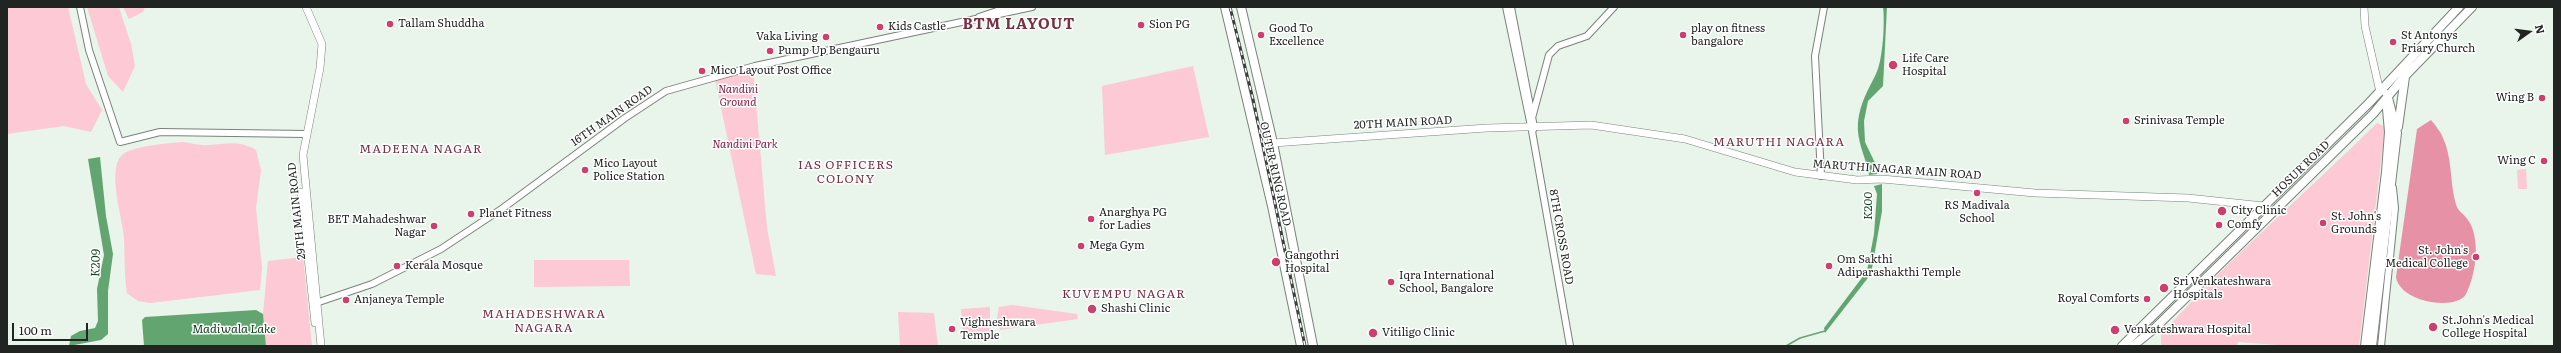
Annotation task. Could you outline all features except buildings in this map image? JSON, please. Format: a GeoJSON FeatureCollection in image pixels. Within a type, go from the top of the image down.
{"type":"FeatureCollection","features":[{"type":"Feature","properties":{"kind":"main road","name":"29TH MAIN ROAD"},"geometry":{"type":"LineString","coordinates":[[302,7],[314,35],[318,54],[304,134],[303,171],[321,346]]}},
{"type":"Feature","properties":{"kind":"main road","name":"29TH MAIN ROAD"},"geometry":{"type":"LineString","coordinates":[[304,134],[322,54],[319,34],[306,7]]}},
{"type":"Feature","properties":{"kind":"main road","name":"OUTER RING ROAD"},"geometry":{"type":"LineString","coordinates":[[1226,7],[1274,214],[1302,346]]}},
{"type":"Feature","properties":{"kind":"main road","name":"OUTER RING ROAD"},"geometry":{"type":"LineString","coordinates":[[1240,7],[1273,143],[1312,346]]}},
{"type":"Feature","properties":{"kind":"main road"},"geometry":{"type":"LineString","coordinates":[[1240,7],[1312,346]]}},
{"type":"Feature","properties":{"kind":"main road"},"geometry":{"type":"LineString","coordinates":[[2364,7],[2364,26],[2380,89],[2387,98],[2397,133]]}},
{"type":"Feature","properties":{"kind":"main road","name":"HOSUR ROAD"},"geometry":{"type":"LineString","coordinates":[[2133,334],[2264,206],[2459,7]]}},
{"type":"Feature","properties":{"kind":"main road","name":"HOSUR ROAD"},"geometry":{"type":"LineString","coordinates":[[2136,344],[2348,139],[2387,98],[2405,76],[2472,7]]}},
{"type":"Feature","properties":{"kind":"main road"},"geometry":{"type":"LineString","coordinates":[[2372,346],[2405,76]]}},
{"type":"Feature","properties":{"kind":"main road"},"geometry":{"type":"LineString","coordinates":[[2365,346],[2388,140],[2387,98]]}},
{"type":"Feature","properties":{"kind":"main road","name":"MARUTHI NAGAR MAIN ROAD"},"geometry":{"type":"LineString","coordinates":[[1532,128],[1591,125],[1685,139],[1795,172],[1821,176],[1873,181],[1882,179],[2035,193],[2188,198],[2264,206]]}},
{"type":"Feature","properties":{"kind":"main road","name":"20TH MAIN ROAD"},"geometry":{"type":"LineString","coordinates":[[1273,143],[1532,128]]}},
{"type":"Feature","properties":{"kind":"main road","name":"29TH MAIN ROAD"},"geometry":{"type":"LineString","coordinates":[[316,303],[317,346]]}},
{"type":"Feature","properties":{"kind":"main road"},"geometry":{"type":"LineString","coordinates":[[2114,346],[2133,334]]}},
{"type":"Feature","properties":{"kind":"main road"},"geometry":{"type":"LineString","coordinates":[[2122,346],[2133,334]]}},
{"type":"Feature","properties":{"kind":"street"},"geometry":{"type":"LineString","coordinates":[[80,7],[89,50],[120,142],[160,132],[304,134]]}},
{"type":"Feature","properties":{"kind":"street","name":"16TH MAIN ROAD"},"geometry":{"type":"LineString","coordinates":[[316,303],[372,284],[441,249],[503,208],[625,118],[666,91],[755,66],[1012,9],[1032,7]]}},
{"type":"Feature","properties":{"kind":"street","name":"8TH CROSS ROAD"},"geometry":{"type":"LineString","coordinates":[[1506,7],[1532,128],[1570,346]]}},
{"type":"Feature","properties":{"kind":"street","name":"8TH CROSS ROAD"},"geometry":{"type":"LineString","coordinates":[[1511,7],[1532,118],[1532,128]]}},
{"type":"Feature","properties":{"kind":"street"},"geometry":{"type":"LineString","coordinates":[[1532,118],[1549,55],[1558,46],[1587,36],[1614,7]]}},
{"type":"Feature","properties":{"kind":"street"},"geometry":{"type":"LineString","coordinates":[[1821,176],[1815,56],[1824,7]]}},
{"type":"Feature","properties":{"kind":"street"},"geometry":{"type":"LineString","coordinates":[[2380,346],[2386,302],[2395,208],[2392,185]]}},
{"type":"Feature","properties":{"kind":"green space"},"geometry":{"type":"Polygon","coordinates":[[[7,7],[68,7],[86,84],[102,110],[91,132],[64,126],[7,134],[7,7]]]}},
{"type":"Feature","properties":{"kind":"green space"},"geometry":{"type":"Polygon","coordinates":[[[87,7],[119,7],[131,44],[135,66],[123,92],[108,76],[87,7]]]}},
{"type":"Feature","properties":{"kind":"green space"},"geometry":{"type":"Polygon","coordinates":[[[123,7],[145,7],[143,12],[129,19],[123,7]]]}},
{"type":"Feature","properties":{"kind":"green space"},"geometry":{"type":"Polygon","coordinates":[[[1193,66],[1209,137],[1105,155],[1102,86],[1193,66]]]}},
{"type":"Feature","properties":{"kind":"green space","name":"Nandini Park"},"geometry":{"type":"Polygon","coordinates":[[[753,68],[767,228],[776,276],[756,274],[715,79],[753,68]]]}},
{"type":"Feature","properties":{"kind":"green space","name":"St. John's Grounds"},"geometry":{"type":"Polygon","coordinates":[[[2377,123],[2385,127],[2359,346],[2290,346],[2238,342],[2237,346],[2161,346],[2161,335],[2213,280],[2377,123]]]}},
{"type":"Feature","properties":{"kind":"green space"},"geometry":{"type":"Polygon","coordinates":[[[183,142],[199,145],[238,144],[256,150],[261,170],[256,208],[262,268],[260,290],[150,303],[138,301],[127,293],[124,238],[115,173],[117,163],[121,156],[141,147],[183,142]]]}},
{"type":"Feature","properties":{"kind":"green space"},"geometry":{"type":"Polygon","coordinates":[[[2526,169],[2527,189],[2518,189],[2517,170],[2526,169]]]}},
{"type":"Feature","properties":{"kind":"green space"},"geometry":{"type":"Polygon","coordinates":[[[303,257],[312,346],[266,346],[263,314],[268,261],[303,257]]]}},
{"type":"Feature","properties":{"kind":"green space"},"geometry":{"type":"Polygon","coordinates":[[[534,260],[629,260],[630,286],[534,287],[534,260]]]}},
{"type":"Feature","properties":{"kind":"green space"},"geometry":{"type":"Polygon","coordinates":[[[1012,305],[1077,314],[1078,319],[1000,330],[997,319],[999,307],[1012,305]]]}},
{"type":"Feature","properties":{"kind":"green space"},"geometry":{"type":"Polygon","coordinates":[[[990,307],[990,332],[963,336],[961,309],[990,307]]]}},
{"type":"Feature","properties":{"kind":"green space"},"geometry":{"type":"Polygon","coordinates":[[[898,312],[934,313],[938,346],[900,346],[898,312]]]}},
{"type":"Feature","properties":{"kind":"shaded area"},"geometry":{"type":"Polygon","coordinates":[[[2431,120],[2441,133],[2446,145],[2457,208],[2466,217],[2472,228],[2476,246],[2476,257],[2472,277],[2466,294],[2461,299],[2441,303],[2429,302],[2407,293],[2400,286],[2396,277],[2417,129],[2431,120]]]}},
{"type":"Feature","properties":{"kind":"water"},"geometry":{"type":"Polygon","coordinates":[[[1883,7],[1887,7],[1883,86],[1868,101],[1864,121],[1865,142],[1876,165],[1877,174],[1869,175],[1858,136],[1858,122],[1862,103],[1876,74],[1882,51],[1884,31],[1883,7]]]}},
{"type":"Feature","properties":{"kind":"water"},"geometry":{"type":"Polygon","coordinates":[[[100,157],[106,216],[113,254],[108,291],[108,334],[101,340],[69,346],[71,336],[80,331],[95,328],[98,321],[97,289],[104,255],[88,159],[100,157]]]}},
{"type":"Feature","properties":{"kind":"water"},"geometry":{"type":"Polygon","coordinates":[[[1882,184],[1882,211],[1871,274],[1825,333],[1824,328],[1867,271],[1874,234],[1877,194],[1874,186],[1882,184]]]}},
{"type":"Feature","properties":{"kind":"water","name":"Madiwala Lake"},"geometry":{"type":"Polygon","coordinates":[[[256,310],[263,314],[266,346],[144,346],[142,320],[145,317],[256,310]]]}},
{"type":"Feature","properties":{"kind":"waterway","name":"K200"},"geometry":{"type":"LineString","coordinates":[[1786,346],[1800,338],[1825,331]]}},
{"type":"Feature","properties":{"kind":"railway"},"geometry":{"type":"LineString","coordinates":[[1230,7],[1253,99],[1305,346]]}},
{"type":"Feature","properties":{"kind":"place","name":"Tallam Shuddha"},"geometry":{"type":"Point","coordinates":[390,24]}},
{"type":"Feature","properties":{"kind":"place","name":"Sion PG"},"geometry":{"type":"Point","coordinates":[1141,25]}},
{"type":"Feature","properties":{"kind":"place","name":"Kids Castle"},"geometry":{"type":"Point","coordinates":[880,27]}},
{"type":"Feature","properties":{"kind":"place","name":"Good To Excellence"},"geometry":{"type":"Point","coordinates":[1261,35]}},
{"type":"Feature","properties":{"kind":"place","name":"play on fitness bangalore"},"geometry":{"type":"Point","coordinates":[1683,35]}},
{"type":"Feature","properties":{"kind":"place","name":"Vaka Living"},"geometry":{"type":"Point","coordinates":[826,37]}},
{"type":"Feature","properties":{"kind":"place","name":"St Antonys Friary Church"},"geometry":{"type":"Point","coordinates":[2393,42]}},
{"type":"Feature","properties":{"kind":"place","name":"Pump Up Bengauru"},"geometry":{"type":"Point","coordinates":[770,51]}},
{"type":"Feature","properties":{"kind":"place","name":"Life Care Hospital"},"geometry":{"type":"Point","coordinates":[1893,65]}},
{"type":"Feature","properties":{"kind":"place","name":"Mico Layout Post Office"},"geometry":{"type":"Point","coordinates":[702,71]}},
{"type":"Feature","properties":{"kind":"place","name":"Wing B"},"geometry":{"type":"Point","coordinates":[2542,98]}},
{"type":"Feature","properties":{"kind":"place","name":"Srinivasa Temple"},"geometry":{"type":"Point","coordinates":[2126,121]}},
{"type":"Feature","properties":{"kind":"place","name":"Wing C"},"geometry":{"type":"Point","coordinates":[2544,161]}},
{"type":"Feature","properties":{"kind":"place","name":"Mico Layout Police Station"},"geometry":{"type":"Point","coordinates":[585,170]}},
{"type":"Feature","properties":{"kind":"place","name":"RS Madivala School"},"geometry":{"type":"Point","coordinates":[1977,193]}},
{"type":"Feature","properties":{"kind":"place","name":"City Clinic"},"geometry":{"type":"Point","coordinates":[2222,211]}},
{"type":"Feature","properties":{"kind":"place","name":"Planet Fitness"},"geometry":{"type":"Point","coordinates":[471,214]}},
{"type":"Feature","properties":{"kind":"place","name":"Anarghya PG for Ladies"},"geometry":{"type":"Point","coordinates":[1091,219]}},
{"type":"Feature","properties":{"kind":"place","name":"St. John's Grounds"},"geometry":{"type":"Point","coordinates":[2323,223]}},
{"type":"Feature","properties":{"kind":"place","name":"Comfy"},"geometry":{"type":"Point","coordinates":[2219,225]}},
{"type":"Feature","properties":{"kind":"place","name":"BET Mahadeshwar Nagar"},"geometry":{"type":"Point","coordinates":[434,226]}},
{"type":"Feature","properties":{"kind":"place","name":"Mega Gym"},"geometry":{"type":"Point","coordinates":[1081,246]}},
{"type":"Feature","properties":{"kind":"place","name":"St. John's Medical College"},"geometry":{"type":"Point","coordinates":[2476,257]}},
{"type":"Feature","properties":{"kind":"place","name":"Gangothri Hospital"},"geometry":{"type":"Point","coordinates":[1276,262]}},
{"type":"Feature","properties":{"kind":"place","name":"Kerala Mosque"},"geometry":{"type":"Point","coordinates":[397,266]}},
{"type":"Feature","properties":{"kind":"place","name":"Om Sakthi Adiparashakthi Temple"},"geometry":{"type":"Point","coordinates":[1829,266]}},
{"type":"Feature","properties":{"kind":"place","name":"Iqra International School, Bangalore"},"geometry":{"type":"Point","coordinates":[1391,282]}},
{"type":"Feature","properties":{"kind":"place","name":"Sri Venkateshwara Hospitals"},"geometry":{"type":"Point","coordinates":[2164,288]}},
{"type":"Feature","properties":{"kind":"place","name":"Royal Comforts"},"geometry":{"type":"Point","coordinates":[2147,299]}},
{"type":"Feature","properties":{"kind":"place","name":"Anjaneya Temple"},"geometry":{"type":"Point","coordinates":[346,300]}},
{"type":"Feature","properties":{"kind":"place","name":"Shashi Clinic"},"geometry":{"type":"Point","coordinates":[1092,309]}},
{"type":"Feature","properties":{"kind":"place","name":"St.John's Medical College Hospital"},"geometry":{"type":"Point","coordinates":[2433,327]}},
{"type":"Feature","properties":{"kind":"place","name":"Vighneshwara Temple"},"geometry":{"type":"Point","coordinates":[952,329]}},
{"type":"Feature","properties":{"kind":"place","name":"Venkateshwara Hospital"},"geometry":{"type":"Point","coordinates":[2115,330]}},
{"type":"Feature","properties":{"kind":"place","name":"Vitiligo Clinic"},"geometry":{"type":"Point","coordinates":[1373,333]}},
{"type":"Feature","properties":{"kind":"district","name":"BTM LAYOUT"},"geometry":{"type":"Point","coordinates":[1019,25]}},
{"type":"Feature","properties":{"kind":"district","name":"MARUTHI NAGARA"},"geometry":{"type":"Point","coordinates":[1779,142]}},
{"type":"Feature","properties":{"kind":"district","name":"MADEENA NAGAR"},"geometry":{"type":"Point","coordinates":[421,149]}},
{"type":"Feature","properties":{"kind":"district","name":"IAS OFFICERS COLONY"},"geometry":{"type":"Point","coordinates":[846,172]}},
{"type":"Feature","properties":{"kind":"district","name":"KUVEMPU NAGAR"},"geometry":{"type":"Point","coordinates":[1124,294]}},
{"type":"Feature","properties":{"kind":"district","name":"MAHADESHWARA NAGARA"},"geometry":{"type":"Point","coordinates":[544,321]}},
{"type":"Feature","properties":{"kind":"park label","name":"Nandini Ground"},"geometry":{"type":"Point","coordinates":[738,96]}},
{"type":"Feature","properties":{"kind":"water label","name":"K209"},"geometry":{"type":"Point","coordinates":[96,263]}}]}
